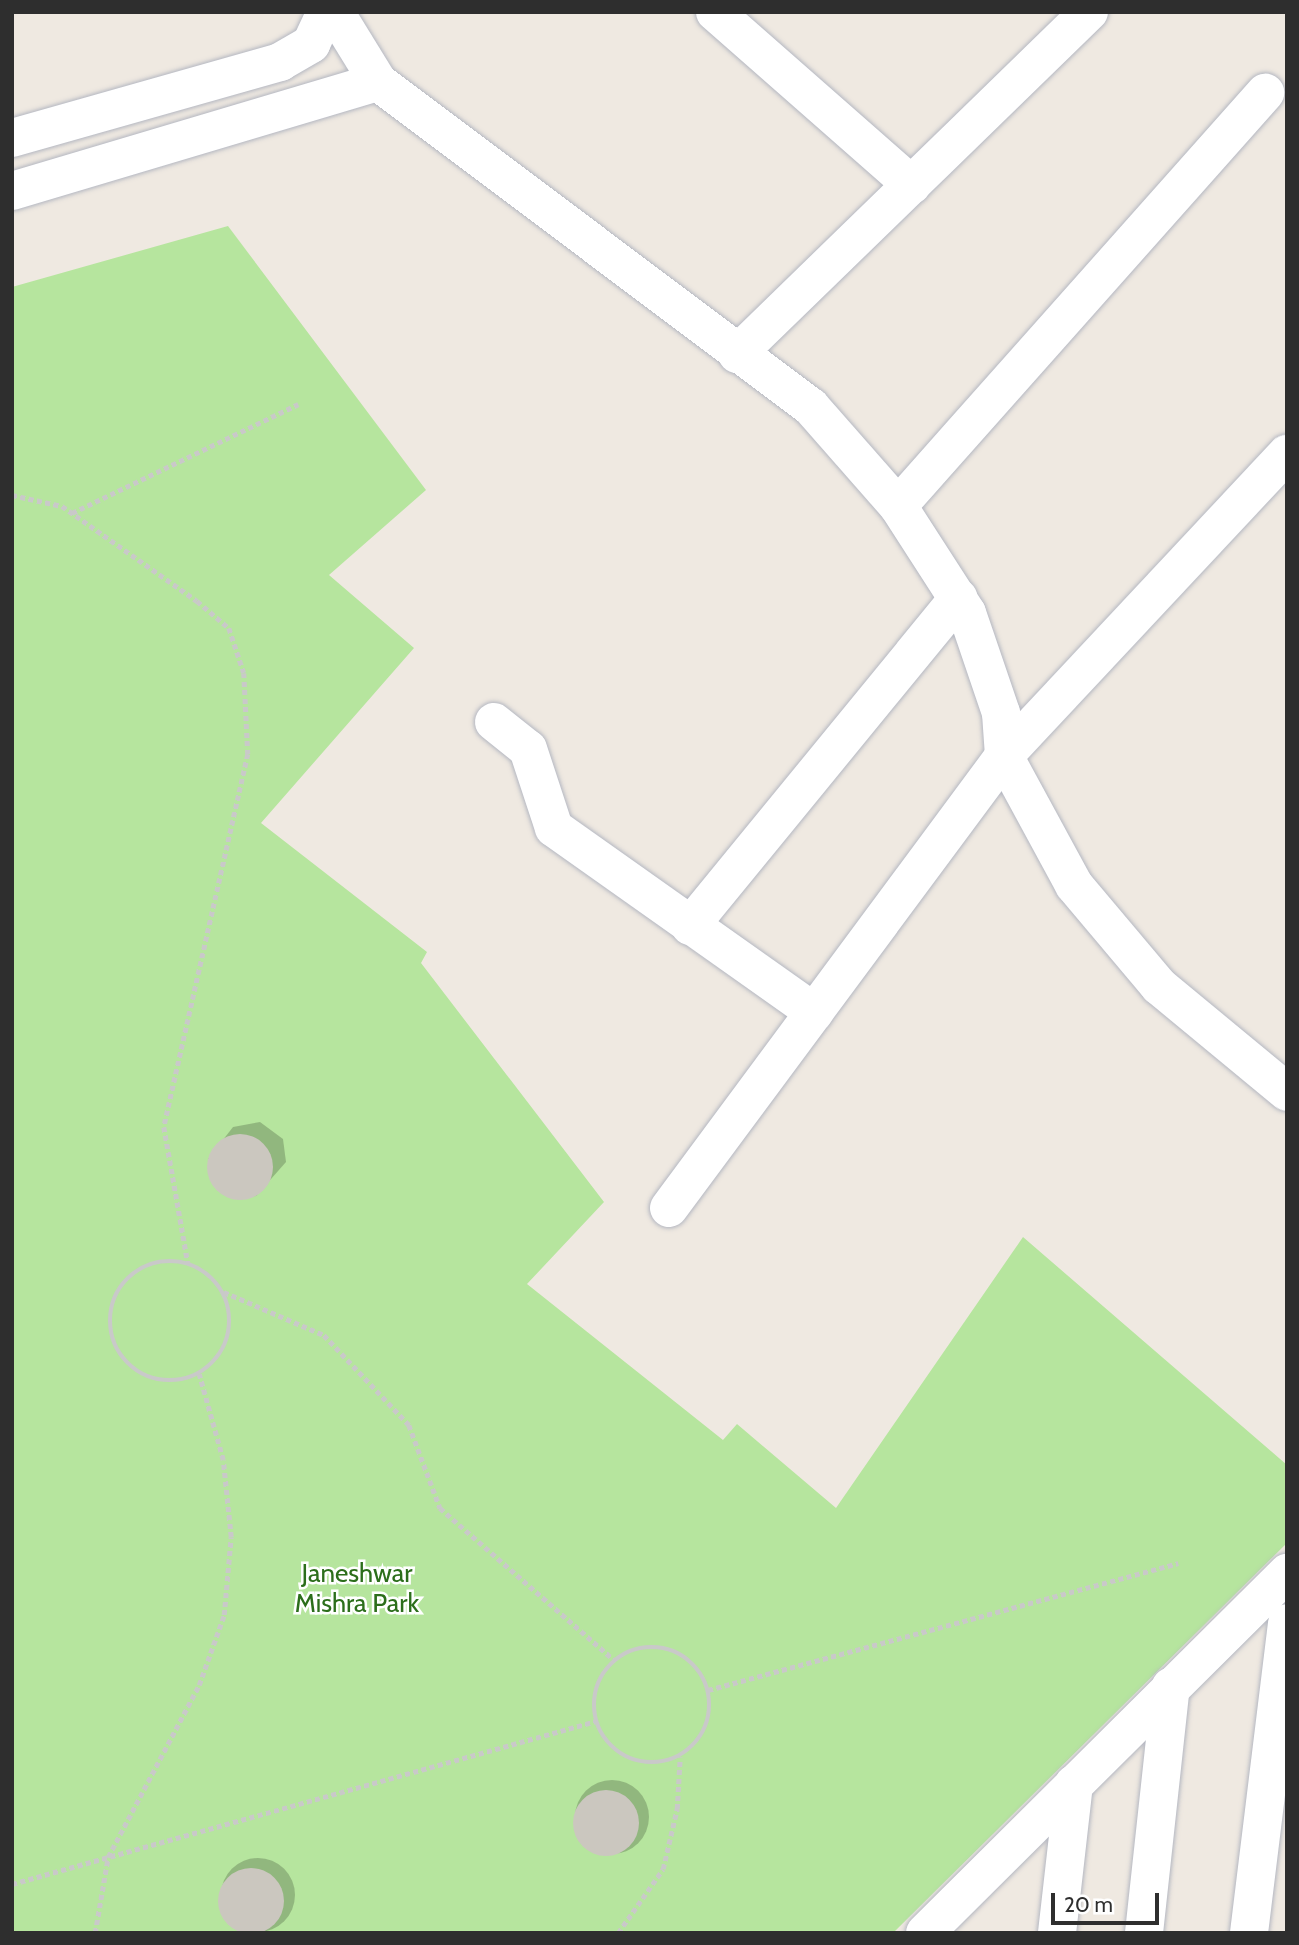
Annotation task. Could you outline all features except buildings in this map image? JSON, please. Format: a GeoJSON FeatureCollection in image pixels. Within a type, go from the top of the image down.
{"type":"FeatureCollection","features":[{"type":"Feature","properties":{"kind":"street"},"geometry":{"type":"LineString","coordinates":[[12,138],[279,62],[312,44],[326,12]]}},
{"type":"Feature","properties":{"kind":"street"},"geometry":{"type":"LineString","coordinates":[[335,12],[378,82],[811,407],[898,506],[958,598],[1001,713],[1004,756],[1074,885],[1159,986],[1287,1092]]}},
{"type":"Feature","properties":{"kind":"street"},"geometry":{"type":"LineString","coordinates":[[715,12],[912,185]]}},
{"type":"Feature","properties":{"kind":"street"},"geometry":{"type":"LineString","coordinates":[[737,354],[1089,12]]}},
{"type":"Feature","properties":{"kind":"street"},"geometry":{"type":"LineString","coordinates":[[12,191],[378,82]]}},
{"type":"Feature","properties":{"kind":"street"},"geometry":{"type":"LineString","coordinates":[[898,506],[1265,93]]}},
{"type":"Feature","properties":{"kind":"street"},"geometry":{"type":"LineString","coordinates":[[669,1208],[1004,756],[1287,454]]}},
{"type":"Feature","properties":{"kind":"street"},"geometry":{"type":"LineString","coordinates":[[690,926],[958,598]]}},
{"type":"Feature","properties":{"kind":"street"},"geometry":{"type":"LineString","coordinates":[[495,722],[528,749],[554,828],[814,1012]]}},
{"type":"Feature","properties":{"kind":"street"},"geometry":{"type":"LineString","coordinates":[[925,1933],[1287,1573]]}},
{"type":"Feature","properties":{"kind":"street"},"geometry":{"type":"LineString","coordinates":[[1249,1933],[1275,1813],[1287,1624]]}},
{"type":"Feature","properties":{"kind":"street"},"geometry":{"type":"LineString","coordinates":[[1144,1933],[1171,1686]]}},
{"type":"Feature","properties":{"kind":"street"},"geometry":{"type":"LineString","coordinates":[[1057,1933],[1074,1784]]}},
{"type":"Feature","properties":{"kind":"path"},"geometry":{"type":"LineString","coordinates":[[72,513],[298,404]]}},
{"type":"Feature","properties":{"kind":"path"},"geometry":{"type":"LineString","coordinates":[[12,495],[72,513],[229,628],[244,673],[248,754],[164,1127],[188,1263]]}},
{"type":"Feature","properties":{"kind":"path"},"geometry":{"type":"LineString","coordinates":[[224,1292],[231,1315],[228,1338],[217,1359],[199,1374],[152,1379],[117,1349],[110,1326],[124,1282],[165,1260],[188,1263],[224,1292],[324,1335],[409,1425],[440,1508],[614,1660]]}},
{"type":"Feature","properties":{"kind":"path"},"geometry":{"type":"LineString","coordinates":[[95,1933],[108,1857],[199,1685],[224,1615],[231,1537],[223,1460],[199,1374]]}},
{"type":"Feature","properties":{"kind":"path"},"geometry":{"type":"LineString","coordinates":[[708,1690],[1178,1563]]}},
{"type":"Feature","properties":{"kind":"path"},"geometry":{"type":"LineString","coordinates":[[618,1933],[663,1869],[677,1809],[680,1757],[709,1721],[708,1690],[689,1659],[668,1648],[646,1647],[614,1660],[595,1688],[596,1721],[614,1751],[635,1762],[680,1757]]}},
{"type":"Feature","properties":{"kind":"path"},"geometry":{"type":"LineString","coordinates":[[12,1884],[596,1721]]}},
{"type":"Feature","properties":{"kind":"green space","name":"Janeshwar Mishra Park"},"geometry":{"type":"Polygon","coordinates":[[[228,226],[426,490],[329,575],[414,648],[261,823],[427,952],[421,963],[604,1202],[527,1284],[723,1440],[737,1424],[836,1508],[1023,1237],[1287,1465],[1287,1543],[893,1933],[12,1933],[12,287],[228,226]]]}}]}
